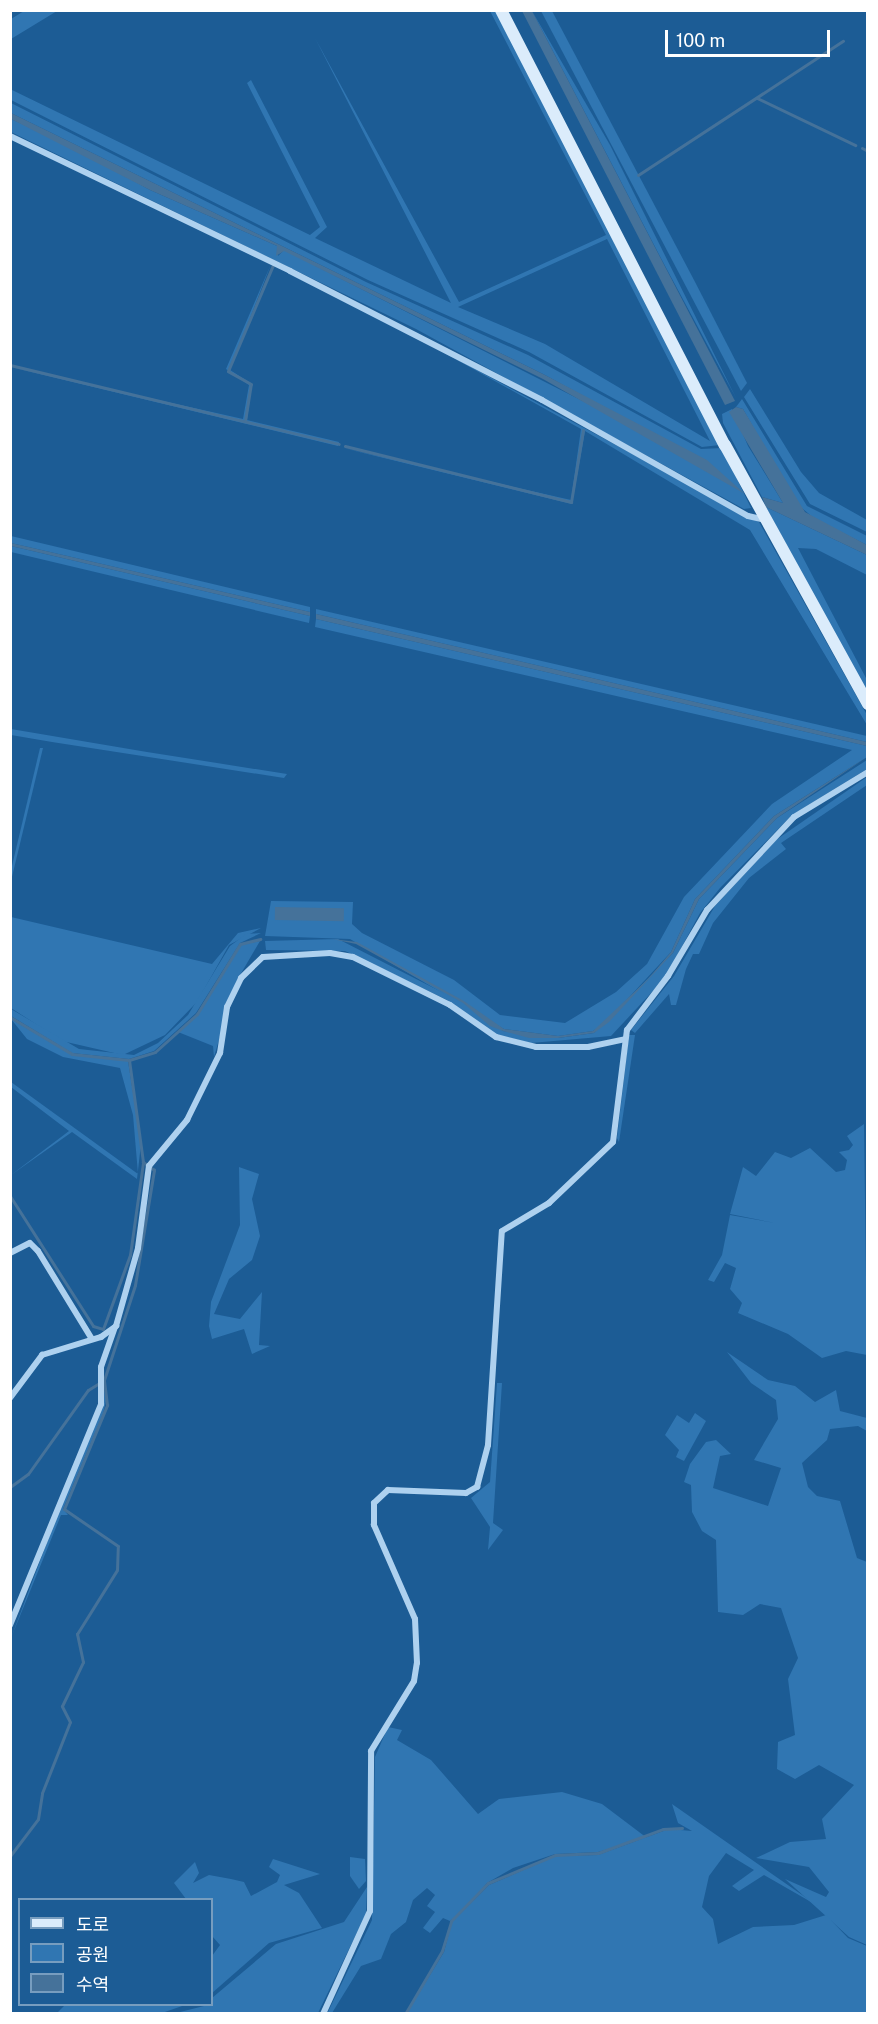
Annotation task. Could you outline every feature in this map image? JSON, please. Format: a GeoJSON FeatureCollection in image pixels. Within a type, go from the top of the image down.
{"type":"FeatureCollection","features":[{"type":"Feature","properties":{"kind":"main road"},"geometry":{"type":"LineString","coordinates":[[501,10],[750,490],[867,704]]}},
{"type":"Feature","properties":{"kind":"street"},"geometry":{"type":"LineString","coordinates":[[10,136],[290,271],[542,400],[748,516],[767,520]]}},
{"type":"Feature","properties":{"kind":"street"},"geometry":{"type":"LineString","coordinates":[[323,2013],[370,1911],[371,1751],[414,1681],[417,1663],[415,1619],[374,1525],[374,1503],[388,1490],[466,1494],[477,1487],[488,1445],[502,1231],[549,1203],[613,1142],[625,1039],[637,1011],[737,875],[794,817],[867,772]]}},
{"type":"Feature","properties":{"kind":"street"},"geometry":{"type":"LineString","coordinates":[[10,1625],[101,1404],[101,1367],[116,1326],[138,1248],[149,1166],[187,1120],[220,1053],[227,1007],[241,978],[263,957],[330,952],[353,957],[450,1005],[496,1037],[536,1047],[588,1047],[625,1039]]}},
{"type":"Feature","properties":{"kind":"street"},"geometry":{"type":"LineString","coordinates":[[10,1253],[30,1243],[38,1251],[92,1339]]}},
{"type":"Feature","properties":{"kind":"street"},"geometry":{"type":"LineString","coordinates":[[10,1398],[42,1355],[92,1339],[116,1326]]}},
{"type":"Feature","properties":{"kind":"green space"},"geometry":{"type":"Polygon","coordinates":[[[24,11],[57,11],[11,39],[11,19],[24,11]]]}},
{"type":"Feature","properties":{"kind":"green space"},"geometry":{"type":"Polygon","coordinates":[[[490,11],[496,11],[720,445],[702,447],[529,352],[368,280],[11,100],[10,89],[310,235],[320,227],[247,83],[251,80],[327,227],[315,238],[451,303],[315,38],[459,302],[606,235],[490,11]],[[607,239],[458,307],[545,344],[710,441],[607,239]]]}},
{"type":"Feature","properties":{"kind":"green space"},"geometry":{"type":"Polygon","coordinates":[[[532,11],[610,145],[736,398],[664,264],[532,11]]]}},
{"type":"Feature","properties":{"kind":"green space"},"geometry":{"type":"Polygon","coordinates":[[[541,11],[552,11],[694,280],[747,383],[741,391],[541,11]]]}},
{"type":"Feature","properties":{"kind":"green space"},"geometry":{"type":"Polygon","coordinates":[[[11,103],[366,282],[528,355],[701,449],[722,448],[751,508],[744,509],[416,329],[11,132],[11,119],[68,145],[150,190],[277,246],[278,256],[284,250],[715,468],[545,375],[11,113],[11,103]]]}},
{"type":"Feature","properties":{"kind":"green space"},"geometry":{"type":"Polygon","coordinates":[[[271,264],[230,370],[252,384],[247,420],[339,442],[338,446],[11,367],[243,419],[249,385],[226,369],[271,264]]]}},
{"type":"Feature","properties":{"kind":"green space"},"geometry":{"type":"Polygon","coordinates":[[[432,346],[759,522],[867,715],[867,725],[750,530],[585,431],[572,504],[343,448],[571,500],[581,429],[432,346]]]}},
{"type":"Feature","properties":{"kind":"green space"},"geometry":{"type":"Polygon","coordinates":[[[750,389],[801,472],[819,493],[867,520],[867,532],[810,504],[744,397],[750,389]]]}},
{"type":"Feature","properties":{"kind":"green space"},"geometry":{"type":"Polygon","coordinates":[[[742,399],[807,506],[867,536],[867,545],[815,519],[797,504],[743,409],[736,407],[742,399]]]}},
{"type":"Feature","properties":{"kind":"green space"},"geometry":{"type":"Polygon","coordinates":[[[732,409],[748,446],[783,503],[762,497],[723,423],[722,414],[732,409]]]}},
{"type":"Feature","properties":{"kind":"green space"},"geometry":{"type":"Polygon","coordinates":[[[766,507],[867,555],[867,575],[816,549],[798,548],[867,680],[867,694],[766,507]]]}},
{"type":"Feature","properties":{"kind":"green space"},"geometry":{"type":"Polygon","coordinates":[[[11,536],[310,607],[310,612],[11,543],[11,536]]]}},
{"type":"Feature","properties":{"kind":"green space"},"geometry":{"type":"Polygon","coordinates":[[[11,546],[310,616],[309,623],[11,552],[11,546]]]}},
{"type":"Feature","properties":{"kind":"green space"},"geometry":{"type":"Polygon","coordinates":[[[316,609],[867,736],[867,742],[316,614],[316,609]]]}},
{"type":"Feature","properties":{"kind":"green space"},"geometry":{"type":"Polygon","coordinates":[[[316,619],[867,746],[867,757],[774,816],[695,899],[671,952],[607,1021],[593,1031],[558,1036],[504,1029],[350,939],[265,936],[271,901],[353,902],[352,924],[362,933],[454,980],[500,1015],[565,1023],[616,992],[647,964],[684,897],[772,804],[852,750],[315,627],[316,619]]]}},
{"type":"Feature","properties":{"kind":"green space"},"geometry":{"type":"Polygon","coordinates":[[[11,729],[287,774],[284,778],[52,742],[11,735],[11,729]]]}},
{"type":"Feature","properties":{"kind":"green space"},"geometry":{"type":"Polygon","coordinates":[[[40,748],[43,748],[11,881],[11,870],[40,748]]]}},
{"type":"Feature","properties":{"kind":"green space"},"geometry":{"type":"Polygon","coordinates":[[[867,760],[867,769],[792,815],[720,888],[700,913],[665,978],[611,1036],[531,1043],[497,1035],[447,1000],[345,951],[266,950],[265,941],[338,939],[463,1003],[503,1031],[558,1038],[594,1033],[673,953],[699,899],[777,818],[867,760]]]}},
{"type":"Feature","properties":{"kind":"green space"},"geometry":{"type":"Polygon","coordinates":[[[867,777],[867,785],[781,843],[786,849],[749,878],[713,923],[699,954],[693,954],[686,969],[676,1005],[671,1005],[669,994],[635,1033],[631,1030],[674,976],[715,906],[776,840],[867,777]]]}},
{"type":"Feature","properties":{"kind":"green space"},"geometry":{"type":"Polygon","coordinates":[[[11,917],[212,964],[238,933],[261,928],[229,945],[197,1002],[165,1035],[123,1055],[62,1041],[11,1008],[11,917]]]}},
{"type":"Feature","properties":{"kind":"green space"},"geometry":{"type":"Polygon","coordinates":[[[261,933],[240,943],[196,1013],[154,1051],[129,1059],[72,1053],[11,1016],[11,1009],[79,1049],[134,1055],[158,1043],[188,1015],[230,946],[246,934],[261,933]]]}},
{"type":"Feature","properties":{"kind":"green space"},"geometry":{"type":"Polygon","coordinates":[[[260,941],[236,982],[214,1057],[213,1046],[178,1032],[198,1015],[241,945],[260,941]]]}},
{"type":"Feature","properties":{"kind":"green space"},"geometry":{"type":"Polygon","coordinates":[[[11,1019],[72,1055],[128,1061],[141,1144],[138,1172],[133,1115],[120,1068],[63,1057],[27,1039],[11,1019]]]}},
{"type":"Feature","properties":{"kind":"green space"},"geometry":{"type":"Polygon","coordinates":[[[629,1035],[635,1035],[619,1142],[617,1138],[629,1035]]]}},
{"type":"Feature","properties":{"kind":"green space"},"geometry":{"type":"Polygon","coordinates":[[[11,1082],[138,1174],[137,1179],[72,1132],[11,1175],[69,1131],[11,1087],[11,1082]]]}},
{"type":"Feature","properties":{"kind":"green space"},"geometry":{"type":"Polygon","coordinates":[[[864,1124],[867,1355],[846,1351],[822,1358],[788,1334],[738,1313],[742,1303],[730,1289],[736,1268],[725,1263],[714,1282],[708,1280],[722,1255],[730,1215],[775,1223],[730,1214],[743,1167],[756,1176],[775,1152],[791,1158],[810,1148],[836,1172],[845,1170],[847,1160],[839,1152],[849,1150],[853,1145],[847,1136],[864,1124]]]}},
{"type":"Feature","properties":{"kind":"green space"},"geometry":{"type":"Polygon","coordinates":[[[239,1167],[259,1174],[252,1199],[260,1236],[252,1260],[229,1279],[214,1314],[240,1319],[262,1292],[259,1345],[270,1346],[252,1354],[244,1329],[212,1339],[209,1326],[211,1302],[240,1225],[239,1167]]]}},
{"type":"Feature","properties":{"kind":"green space"},"geometry":{"type":"Polygon","coordinates":[[[727,1352],[768,1380],[795,1386],[815,1402],[836,1390],[840,1411],[867,1418],[867,1431],[858,1426],[830,1429],[827,1440],[802,1463],[808,1487],[817,1496],[840,1501],[857,1558],[867,1562],[867,1945],[849,1937],[785,1879],[826,1897],[829,1892],[809,1867],[756,1858],[790,1842],[826,1839],[822,1819],[854,1785],[819,1765],[795,1779],[777,1769],[778,1742],[795,1735],[788,1679],[798,1658],[781,1608],[760,1604],[743,1615],[718,1612],[716,1540],[702,1531],[692,1512],[691,1485],[684,1482],[690,1464],[706,1442],[716,1440],[731,1454],[720,1456],[713,1488],[768,1506],[781,1468],[754,1460],[778,1419],[776,1400],[751,1383],[727,1352]]]}},
{"type":"Feature","properties":{"kind":"green space"},"geometry":{"type":"Polygon","coordinates":[[[497,1383],[502,1383],[493,1523],[503,1530],[488,1550],[490,1527],[471,1498],[490,1482],[497,1383]]]}},
{"type":"Feature","properties":{"kind":"green space"},"geometry":{"type":"Polygon","coordinates":[[[106,1386],[107,1397],[103,1414],[63,1509],[68,1515],[61,1515],[11,1638],[106,1386]]]}},
{"type":"Feature","properties":{"kind":"green space"},"geometry":{"type":"Polygon","coordinates":[[[695,1413],[706,1421],[684,1461],[676,1457],[679,1450],[665,1435],[677,1415],[689,1423],[695,1413]]]}},
{"type":"Feature","properties":{"kind":"green space"},"geometry":{"type":"Polygon","coordinates":[[[388,1727],[402,1730],[397,1740],[431,1760],[478,1814],[499,1799],[562,1792],[602,1804],[647,1838],[598,1852],[555,1854],[513,1868],[487,1883],[461,1913],[450,1921],[443,1918],[430,1933],[423,1928],[435,1912],[427,1906],[435,1895],[427,1888],[413,1900],[406,1922],[391,1934],[381,1959],[361,1966],[332,2013],[327,2014],[372,1920],[375,1757],[388,1727]]]}},
{"type":"Feature","properties":{"kind":"green space"},"geometry":{"type":"Polygon","coordinates":[[[672,1804],[818,1906],[764,1875],[739,1891],[732,1886],[754,1870],[726,1853],[709,1876],[702,1907],[713,1919],[718,1944],[753,1927],[794,1925],[826,1915],[848,1938],[867,1946],[867,2013],[407,2013],[444,1952],[452,1922],[489,1885],[556,1856],[598,1855],[669,1829],[692,1831],[678,1823],[672,1804]]]}},
{"type":"Feature","properties":{"kind":"green space"},"geometry":{"type":"Polygon","coordinates":[[[350,1857],[365,1859],[366,1881],[359,1889],[350,1876],[350,1857]]]}},
{"type":"Feature","properties":{"kind":"green space"},"geometry":{"type":"Polygon","coordinates":[[[273,1859],[320,1874],[284,1885],[299,1893],[322,1928],[269,1943],[213,1992],[213,1955],[220,1945],[213,1937],[213,1898],[185,1898],[174,1883],[195,1862],[199,1873],[193,1883],[209,1875],[231,1879],[244,1882],[251,1896],[277,1882],[280,1875],[269,1867],[273,1859]]]}},
{"type":"Feature","properties":{"kind":"green space"},"geometry":{"type":"Polygon","coordinates":[[[367,1887],[366,1914],[318,2013],[172,2014],[213,2006],[213,1997],[276,1944],[344,1922],[367,1887]]]}},
{"type":"Feature","properties":{"kind":"green space"},"geometry":{"type":"Polygon","coordinates":[[[64,2006],[182,2006],[162,2013],[57,2013],[64,2006]]]}},
{"type":"Feature","properties":{"kind":"water"},"geometry":{"type":"Polygon","coordinates":[[[522,11],[532,11],[735,401],[725,405],[522,11]]]}},
{"type":"Feature","properties":{"kind":"water"},"geometry":{"type":"Polygon","coordinates":[[[11,113],[545,375],[707,460],[745,494],[543,379],[284,251],[276,256],[277,246],[150,190],[11,119],[11,113]]]}},
{"type":"Feature","properties":{"kind":"water"},"geometry":{"type":"Polygon","coordinates":[[[736,407],[743,409],[805,512],[867,545],[867,555],[766,507],[762,497],[783,503],[729,412],[736,407]]]}},
{"type":"Feature","properties":{"kind":"water"},"geometry":{"type":"Polygon","coordinates":[[[11,543],[310,612],[310,616],[11,546],[11,543]]]}},
{"type":"Feature","properties":{"kind":"water"},"geometry":{"type":"Polygon","coordinates":[[[316,614],[867,742],[867,746],[316,619],[316,614]]]}},
{"type":"Feature","properties":{"kind":"water"},"geometry":{"type":"Polygon","coordinates":[[[867,757],[777,818],[699,899],[673,953],[609,1022],[594,1033],[558,1038],[529,1038],[503,1031],[490,1026],[463,1003],[356,944],[332,939],[357,942],[464,1001],[504,1029],[558,1036],[593,1031],[648,979],[671,952],[695,899],[774,816],[867,757]]]}},
{"type":"Feature","properties":{"kind":"water"},"geometry":{"type":"Polygon","coordinates":[[[275,907],[344,908],[344,921],[275,920],[275,907]]]}},
{"type":"Feature","properties":{"kind":"waterway"},"geometry":{"type":"LineString","coordinates":[[638,175],[843,41]]}},
{"type":"Feature","properties":{"kind":"waterway"},"geometry":{"type":"LineString","coordinates":[[757,98],[855,145]]}},
{"type":"Feature","properties":{"kind":"waterway"},"geometry":{"type":"LineString","coordinates":[[862,148],[868,151]]}},
{"type":"Feature","properties":{"kind":"waterway"},"geometry":{"type":"LineString","coordinates":[[245,421],[251,384],[228,371],[273,265]]}},
{"type":"Feature","properties":{"kind":"waterway"},"geometry":{"type":"LineString","coordinates":[[10,365],[339,444]]}},
{"type":"Feature","properties":{"kind":"waterway"},"geometry":{"type":"LineString","coordinates":[[345,446],[571,502],[583,430]]}},
{"type":"Feature","properties":{"kind":"waterway"},"geometry":{"type":"LineString","coordinates":[[10,1017],[72,1054],[129,1060],[155,1052],[197,1014],[240,944],[260,939]]}},
{"type":"Feature","properties":{"kind":"waterway"},"geometry":{"type":"LineString","coordinates":[[10,1487],[28,1474],[88,1390],[104,1380],[135,1285],[154,1170],[143,1162],[129,1060]]}},
{"type":"Feature","properties":{"kind":"waterway"},"geometry":{"type":"LineString","coordinates":[[10,1196],[93,1326],[103,1329],[130,1255],[143,1162]]}},
{"type":"Feature","properties":{"kind":"waterway"},"geometry":{"type":"LineString","coordinates":[[10,1856],[38,1819],[42,1793],[70,1722],[62,1706],[83,1662],[77,1634],[117,1570],[118,1546],[64,1509],[107,1405],[104,1380]]}},
{"type":"Feature","properties":{"kind":"waterway"},"geometry":{"type":"LineString","coordinates":[[405,2014],[442,1951],[451,1921],[488,1883],[555,1855],[598,1853],[663,1829],[682,1828]]}}]}
